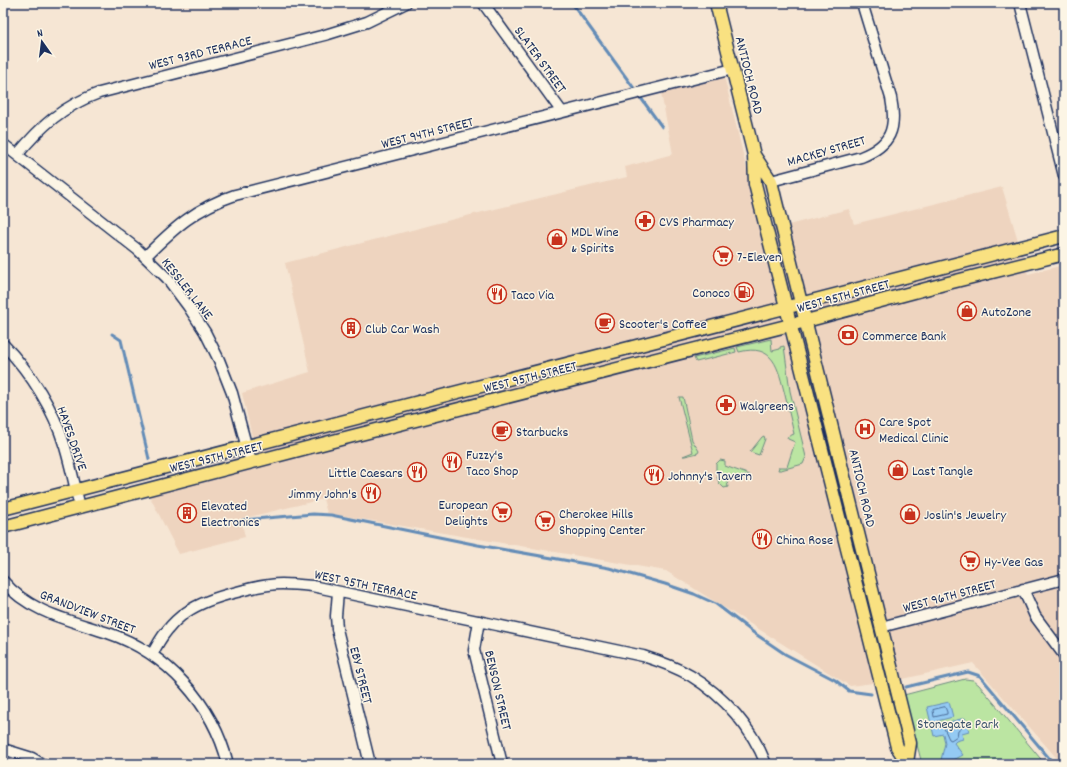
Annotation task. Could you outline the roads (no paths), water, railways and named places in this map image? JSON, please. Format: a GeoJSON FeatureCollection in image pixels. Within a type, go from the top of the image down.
{"type":"FeatureCollection","features":[{"type":"Feature","properties":{"kind":"main road","name":"ANTIOCH ROAD"},"geometry":{"type":"LineString","coordinates":[[716,3],[754,155],[755,184],[790,326],[897,747],[905,763]]}},
{"type":"Feature","properties":{"kind":"main road","name":"ANTIOCH ROAD"},"geometry":{"type":"LineString","coordinates":[[754,155],[771,180],[802,304],[910,743],[905,763]]}},
{"type":"Feature","properties":{"kind":"main road","name":"WEST 95TH STREET"},"geometry":{"type":"LineString","coordinates":[[3,509],[1064,236]]}},
{"type":"Feature","properties":{"kind":"main road","name":"WEST 95TH STREET"},"geometry":{"type":"LineString","coordinates":[[3,527],[341,439],[790,326],[948,283],[1064,254]]}},
{"type":"Feature","properties":{"kind":"street","name":"WEST 93RD TERRACE"},"geometry":{"type":"LineString","coordinates":[[17,155],[49,120],[67,108],[99,92],[325,35],[367,22],[406,3]]}},
{"type":"Feature","properties":{"kind":"street","name":"SLATER STREET"},"geometry":{"type":"LineString","coordinates":[[483,3],[562,112]]}},
{"type":"Feature","properties":{"kind":"street","name":"MACKEY STREET"},"geometry":{"type":"LineString","coordinates":[[771,180],[861,157],[882,145],[891,131],[894,115],[891,98],[862,3]]}},
{"type":"Feature","properties":{"kind":"street"},"geometry":{"type":"LineString","coordinates":[[1020,3],[1064,176]]}},
{"type":"Feature","properties":{"kind":"street","name":"WEST 94TH STREET"},"geometry":{"type":"LineString","coordinates":[[145,257],[177,226],[198,211],[219,200],[562,112],[733,70]]}},
{"type":"Feature","properties":{"kind":"street","name":"KESSLER LANE"},"geometry":{"type":"LineString","coordinates":[[3,144],[126,240],[158,269],[188,306],[205,332],[220,360],[232,393],[251,463]]}},
{"type":"Feature","properties":{"kind":"street","name":"HAYES DRIVE"},"geometry":{"type":"LineString","coordinates":[[3,344],[13,354],[33,380],[57,424],[65,448],[80,507]]}},
{"type":"Feature","properties":{"kind":"street","name":"WEST 96TH STREET"},"geometry":{"type":"LineString","coordinates":[[882,627],[1064,578]]}},
{"type":"Feature","properties":{"kind":"street","name":"GRANDVIEW STREET"},"geometry":{"type":"LineString","coordinates":[[3,581],[13,592],[39,609],[110,634],[138,646],[162,661],[189,688],[205,710],[217,730],[228,764]]}},
{"type":"Feature","properties":{"kind":"street","name":"WEST 95TH TERRACE"},"geometry":{"type":"LineString","coordinates":[[152,654],[163,635],[190,608],[218,597],[264,585],[282,584],[312,586],[643,656],[666,664],[690,675],[723,700],[740,719],[753,738],[766,764]]}},
{"type":"Feature","properties":{"kind":"street"},"geometry":{"type":"LineString","coordinates":[[1023,589],[1035,616],[1064,655]]}},
{"type":"Feature","properties":{"kind":"street","name":"EBY STREET"},"geometry":{"type":"LineString","coordinates":[[338,592],[336,630],[370,764]]}},
{"type":"Feature","properties":{"kind":"street","name":"BENSON STREET"},"geometry":{"type":"LineString","coordinates":[[479,621],[474,650],[502,764]]}},
{"type":"Feature","properties":{"kind":"street"},"geometry":{"type":"LineString","coordinates":[[3,749],[32,758],[42,764]]}},
{"type":"Feature","properties":{"kind":"water"},"geometry":{"type":"Polygon","coordinates":[[[949,702],[953,717],[937,721],[937,725],[965,718],[969,731],[962,733],[963,739],[954,743],[963,755],[952,760],[944,761],[941,760],[945,743],[943,734],[934,736],[927,707],[949,702]]]}},
{"type":"Feature","properties":{"kind":"waterway"},"geometry":{"type":"LineString","coordinates":[[572,3],[662,127]]}},
{"type":"Feature","properties":{"kind":"waterway"},"geometry":{"type":"LineString","coordinates":[[112,334],[121,340],[149,459]]}},
{"type":"Feature","properties":{"kind":"waterway"},"geometry":{"type":"LineString","coordinates":[[243,520],[313,514],[331,515],[478,545],[609,568],[665,584],[694,594],[716,604],[785,654],[835,680],[849,691],[871,694]]}},
{"type":"Feature","properties":{"kind":"waterway"},"geometry":{"type":"LineString","coordinates":[[906,687],[968,672],[980,676],[1054,764]]}},
{"type":"Feature","properties":{"kind":"place","name":"CVS Pharmacy"},"geometry":{"type":"Point","coordinates":[645,221]}},
{"type":"Feature","properties":{"kind":"place","name":"MDL Wine & Spirits"},"geometry":{"type":"Point","coordinates":[557,239]}},
{"type":"Feature","properties":{"kind":"place","name":"7-Eleven"},"geometry":{"type":"Point","coordinates":[723,256]}},
{"type":"Feature","properties":{"kind":"place","name":"Conoco"},"geometry":{"type":"Point","coordinates":[744,292]}},
{"type":"Feature","properties":{"kind":"place","name":"Taco Via"},"geometry":{"type":"Point","coordinates":[497,294]}},
{"type":"Feature","properties":{"kind":"place","name":"AutoZone"},"geometry":{"type":"Point","coordinates":[967,311]}},
{"type":"Feature","properties":{"kind":"place","name":"Scooter's Coffee"},"geometry":{"type":"Point","coordinates":[605,323]}},
{"type":"Feature","properties":{"kind":"place","name":"Club Car Wash"},"geometry":{"type":"Point","coordinates":[351,328]}},
{"type":"Feature","properties":{"kind":"place","name":"Commerce Bank"},"geometry":{"type":"Point","coordinates":[848,335]}},
{"type":"Feature","properties":{"kind":"place","name":"Walgreens"},"geometry":{"type":"Point","coordinates":[726,405]}},
{"type":"Feature","properties":{"kind":"place","name":"Care Spot Medical Clinic"},"geometry":{"type":"Point","coordinates":[865,429]}},
{"type":"Feature","properties":{"kind":"place","name":"Starbucks"},"geometry":{"type":"Point","coordinates":[502,431]}},
{"type":"Feature","properties":{"kind":"place","name":"Fuzzy's Taco Shop"},"geometry":{"type":"Point","coordinates":[452,462]}},
{"type":"Feature","properties":{"kind":"place","name":"Last Tangle"},"geometry":{"type":"Point","coordinates":[898,470]}},
{"type":"Feature","properties":{"kind":"place","name":"Little Caesars"},"geometry":{"type":"Point","coordinates":[417,472]}},
{"type":"Feature","properties":{"kind":"place","name":"Johnny's Tavern"},"geometry":{"type":"Point","coordinates":[654,475]}},
{"type":"Feature","properties":{"kind":"place","name":"Jimmy John's"},"geometry":{"type":"Point","coordinates":[371,493]}},
{"type":"Feature","properties":{"kind":"place","name":"European Delights"},"geometry":{"type":"Point","coordinates":[502,512]}},
{"type":"Feature","properties":{"kind":"place","name":"Elevated Electronics"},"geometry":{"type":"Point","coordinates":[187,513]}},
{"type":"Feature","properties":{"kind":"place","name":"Joslin's Jewelry"},"geometry":{"type":"Point","coordinates":[910,514]}},
{"type":"Feature","properties":{"kind":"place","name":"Cherokee Hills Shopping Center"},"geometry":{"type":"Point","coordinates":[545,521]}},
{"type":"Feature","properties":{"kind":"place","name":"China Rose"},"geometry":{"type":"Point","coordinates":[762,539]}},
{"type":"Feature","properties":{"kind":"place","name":"Hy-Vee Gas"},"geometry":{"type":"Point","coordinates":[970,561]}},
{"type":"Feature","properties":{"kind":"park label","name":"Stonegate Park"},"geometry":{"type":"Point","coordinates":[958,723]}}]}
